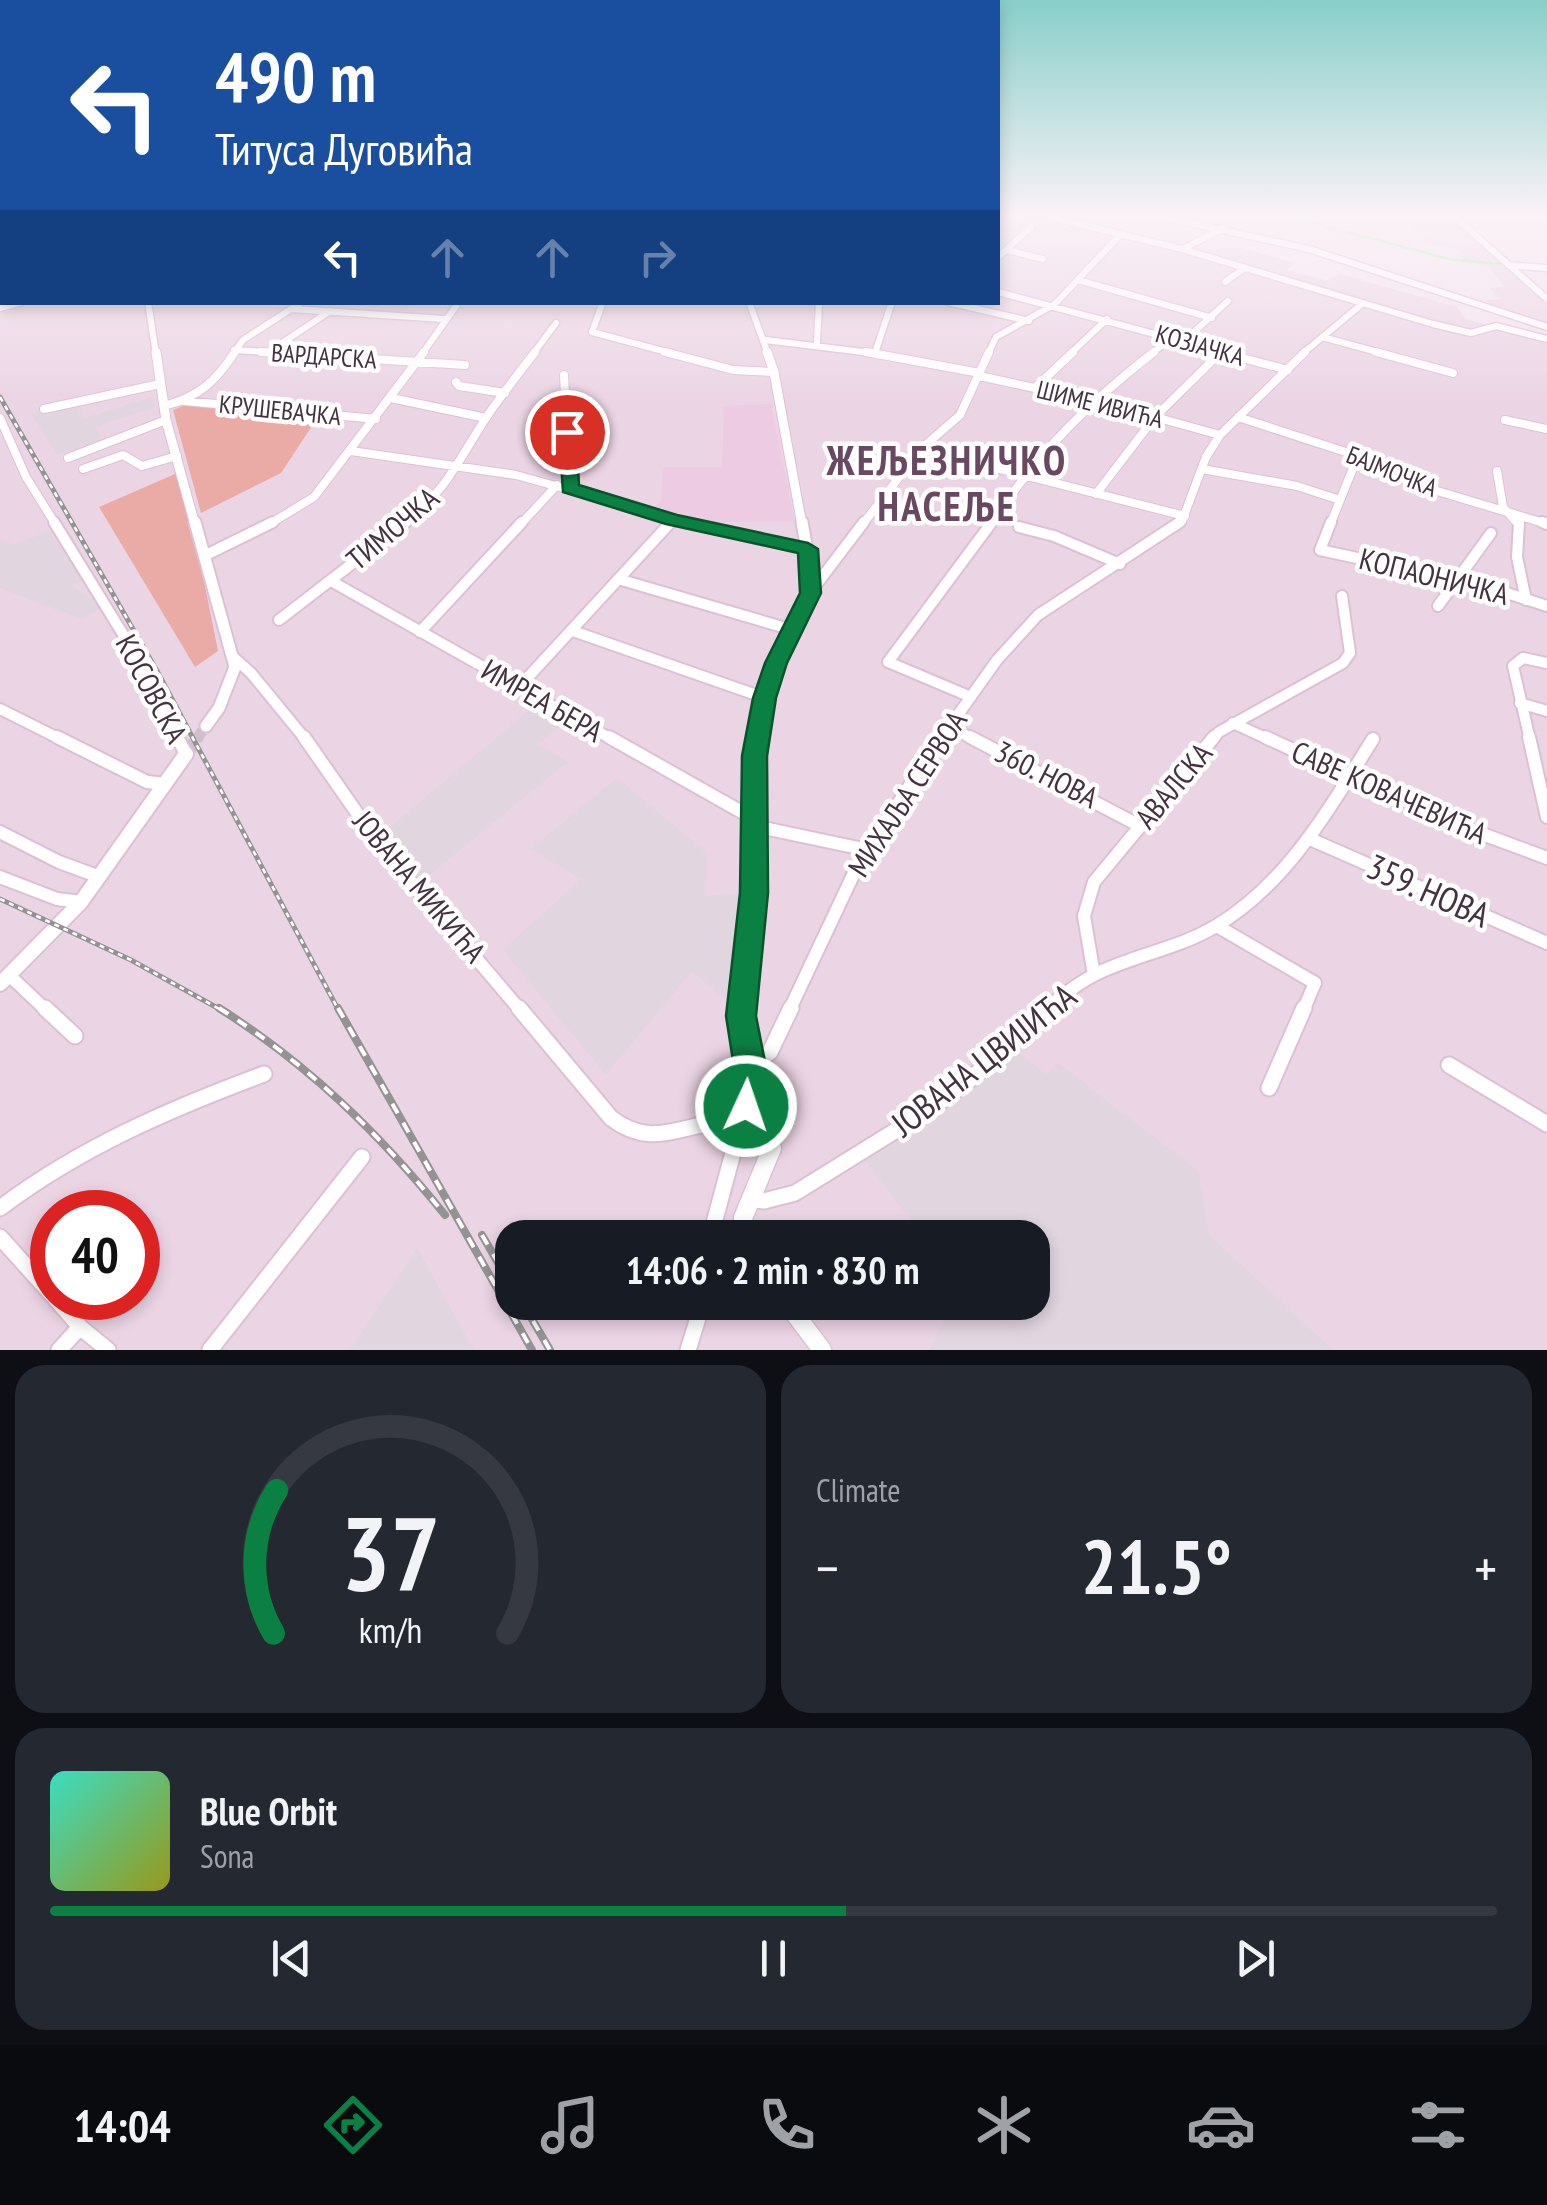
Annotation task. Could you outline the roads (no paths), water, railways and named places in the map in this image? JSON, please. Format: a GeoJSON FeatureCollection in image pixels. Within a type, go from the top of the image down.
{"type":"FeatureCollection","features":[{"type":"Feature","properties":{"kind":"street"},"geometry":{"type":"LineString","coordinates":[[715,1220],[741,1123],[750,1067],[741,1016],[754,893],[755,756],[764,698],[810,593],[921,449],[960,415],[996,337],[1030,322],[1078,280],[1212,318]]}},
{"type":"Feature","properties":{"kind":"street"},"geometry":{"type":"LineString","coordinates":[[1280,280],[1464,332],[1477,333],[1496,326],[1547,339]]}},
{"type":"Feature","properties":{"kind":"street"},"geometry":{"type":"LineString","coordinates":[[1411,280],[1547,327]]}},
{"type":"Feature","properties":{"kind":"street"},"geometry":{"type":"LineString","coordinates":[[1524,280],[1547,299]]}},
{"type":"Feature","properties":{"kind":"street","name":"КОЗЈАЧКА"},"geometry":{"type":"LineString","coordinates":[[1000,292],[1055,304],[1288,370]]}},
{"type":"Feature","properties":{"kind":"street"},"geometry":{"type":"LineString","coordinates":[[1184,341],[1228,301]]}},
{"type":"Feature","properties":{"kind":"street"},"geometry":{"type":"LineString","coordinates":[[921,449],[1184,516],[1220,435],[1362,304]]}},
{"type":"Feature","properties":{"kind":"street"},"geometry":{"type":"LineString","coordinates":[[148,305],[166,420],[232,656]]}},
{"type":"Feature","properties":{"kind":"street"},"geometry":{"type":"LineString","coordinates":[[164,406],[184,401],[218,379],[234,350],[250,334],[297,305]]}},
{"type":"Feature","properties":{"kind":"street"},"geometry":{"type":"LineString","coordinates":[[206,555],[302,508],[376,420],[456,305]]}},
{"type":"Feature","properties":{"kind":"street"},"geometry":{"type":"LineString","coordinates":[[602,305],[592,332],[732,370],[774,372]]}},
{"type":"Feature","properties":{"kind":"street"},"geometry":{"type":"LineString","coordinates":[[750,305],[774,372],[808,549],[810,593]]}},
{"type":"Feature","properties":{"kind":"street"},"geometry":{"type":"LineString","coordinates":[[817,343],[819,305]]}},
{"type":"Feature","properties":{"kind":"street"},"geometry":{"type":"LineString","coordinates":[[875,353],[891,305]]}},
{"type":"Feature","properties":{"kind":"street"},"geometry":{"type":"LineString","coordinates":[[960,305],[1030,322]]}},
{"type":"Feature","properties":{"kind":"street"},"geometry":{"type":"LineString","coordinates":[[291,309],[444,320]]}},
{"type":"Feature","properties":{"kind":"street"},"geometry":{"type":"LineString","coordinates":[[270,351],[330,311]]}},
{"type":"Feature","properties":{"kind":"street"},"geometry":{"type":"LineString","coordinates":[[1036,388],[1107,319]]}},
{"type":"Feature","properties":{"kind":"street","name":"ТИМОЧКА"},"geometry":{"type":"LineString","coordinates":[[279,620],[427,506],[461,464],[486,418],[556,323]]}},
{"type":"Feature","properties":{"kind":"street"},"geometry":{"type":"LineString","coordinates":[[971,697],[888,662],[964,564],[1024,474],[1092,400],[1173,337]]}},
{"type":"Feature","properties":{"kind":"street"},"geometry":{"type":"LineString","coordinates":[[1322,337],[1453,373]]}},
{"type":"Feature","properties":{"kind":"street","name":"ШИМЕ ИВИЋА"},"geometry":{"type":"LineString","coordinates":[[765,340],[817,343],[875,353],[1092,400],[1220,435]]}},
{"type":"Feature","properties":{"kind":"street","name":"ВАРДАРСКА"},"geometry":{"type":"LineString","coordinates":[[234,350],[465,365]]}},
{"type":"Feature","properties":{"kind":"street"},"geometry":{"type":"LineString","coordinates":[[1096,494],[1155,417],[1222,351]]}},
{"type":"Feature","properties":{"kind":"street"},"geometry":{"type":"LineString","coordinates":[[564,375],[570,488]]}},
{"type":"Feature","properties":{"kind":"street"},"geometry":{"type":"LineString","coordinates":[[456,382],[458,386],[505,393]]}},
{"type":"Feature","properties":{"kind":"street"},"geometry":{"type":"LineString","coordinates":[[44,410],[160,384]]}},
{"type":"Feature","properties":{"kind":"street"},"geometry":{"type":"LineString","coordinates":[[392,398],[486,418]]}},
{"type":"Feature","properties":{"kind":"street","name":"КРУШЕВАЧКА"},"geometry":{"type":"LineString","coordinates":[[184,401],[376,420]]}},
{"type":"Feature","properties":{"kind":"street","name":"БАЈМОЧКА"},"geometry":{"type":"LineString","coordinates":[[1238,417],[1358,456],[1434,490],[1547,524]]}},
{"type":"Feature","properties":{"kind":"street","name":"КОСОВСКА"},"geometry":{"type":"LineString","coordinates":[[0,418],[26,477],[123,634],[186,754],[81,902],[5,980]]}},
{"type":"Feature","properties":{"kind":"street"},"geometry":{"type":"LineString","coordinates":[[68,458],[166,420]]}},
{"type":"Feature","properties":{"kind":"street"},"geometry":{"type":"LineString","coordinates":[[1505,420],[1547,429]]}},
{"type":"Feature","properties":{"kind":"street"},"geometry":{"type":"LineString","coordinates":[[350,451],[461,464],[570,488],[672,520],[808,549]]}},
{"type":"Feature","properties":{"kind":"street"},"geometry":{"type":"LineString","coordinates":[[83,470],[123,455],[142,466],[177,456]]}},
{"type":"Feature","properties":{"kind":"street"},"geometry":{"type":"LineString","coordinates":[[1202,469],[1297,486],[1340,500],[1358,456]]}},
{"type":"Feature","properties":{"kind":"street"},"geometry":{"type":"LineString","coordinates":[[1497,471],[1506,511],[1520,521],[1517,557],[1526,600]]}},
{"type":"Feature","properties":{"kind":"street"},"geometry":{"type":"LineString","coordinates":[[420,632],[557,485]]}},
{"type":"Feature","properties":{"kind":"street","name":"КОПАОНИЧКА"},"geometry":{"type":"LineString","coordinates":[[1340,500],[1320,550],[1482,585],[1547,606]]}},
{"type":"Feature","properties":{"kind":"street","name":"МИХАЉА СЕРВОА"},"geometry":{"type":"LineString","coordinates":[[750,1067],[770,1052],[868,850],[998,660],[1038,615],[1173,529],[1184,516]]}},
{"type":"Feature","properties":{"kind":"street"},"geometry":{"type":"LineString","coordinates":[[519,688],[672,520]]}},
{"type":"Feature","properties":{"kind":"street"},"geometry":{"type":"LineString","coordinates":[[1019,527],[1077,545],[1120,564]]}},
{"type":"Feature","properties":{"kind":"street"},"geometry":{"type":"LineString","coordinates":[[1438,606],[1491,533]]}},
{"type":"Feature","properties":{"kind":"street"},"geometry":{"type":"LineString","coordinates":[[618,579],[792,630]]}},
{"type":"Feature","properties":{"kind":"street","name":"ИМРЕА БЕРА"},"geometry":{"type":"LineString","coordinates":[[331,581],[754,823],[868,850]]}},
{"type":"Feature","properties":{"kind":"street","name":"АВАЛСКА"},"geometry":{"type":"LineString","coordinates":[[1094,975],[1082,917],[1086,898],[1204,748],[1233,723],[1343,663],[1350,653],[1342,596]]}},
{"type":"Feature","properties":{"kind":"street"},"geometry":{"type":"LineString","coordinates":[[573,631],[764,698]]}},
{"type":"Feature","properties":{"kind":"street","name":"КОСОВСКА"},"geometry":{"type":"LineString","coordinates":[[206,726],[231,681],[235,667],[232,656]]}},
{"type":"Feature","properties":{"kind":"street","name":"ЈОВАНА МИКИЋА"},"geometry":{"type":"LineString","coordinates":[[232,656],[251,673],[311,746],[378,843],[578,1077],[611,1122],[649,1137],[726,1118],[741,1123]]}},
{"type":"Feature","properties":{"kind":"street"},"geometry":{"type":"LineString","coordinates":[[1547,662],[1523,658],[1515,661],[1520,703],[1543,782],[1547,817]]}},
{"type":"Feature","properties":{"kind":"street"},"geometry":{"type":"LineString","coordinates":[[231,681],[251,673]]}},
{"type":"Feature","properties":{"kind":"street"},"geometry":{"type":"LineString","coordinates":[[1520,703],[1547,711]]}},
{"type":"Feature","properties":{"kind":"street"},"geometry":{"type":"LineString","coordinates":[[0,709],[147,782],[167,784]]}},
{"type":"Feature","properties":{"kind":"street","name":"САВЕ КОВАЧЕВИЋА"},"geometry":{"type":"LineString","coordinates":[[1233,723],[1458,826],[1547,858]]}},
{"type":"Feature","properties":{"kind":"street","name":"360. НОВА"},"geometry":{"type":"LineString","coordinates":[[950,727],[1140,826]]}},
{"type":"Feature","properties":{"kind":"street","name":"ЈОВАНА ЦВИЈИЋА"},"geometry":{"type":"LineString","coordinates":[[750,1198],[764,1201],[794,1193],[932,1108],[972,1078],[1047,1008],[1094,975],[1168,949],[1217,926],[1260,892],[1310,839],[1373,739]]}},
{"type":"Feature","properties":{"kind":"street"},"geometry":{"type":"LineString","coordinates":[[0,832],[59,862],[100,877]]}},
{"type":"Feature","properties":{"kind":"street","name":"359. НОВА"},"geometry":{"type":"LineString","coordinates":[[1310,839],[1547,943]]}},
{"type":"Feature","properties":{"kind":"street"},"geometry":{"type":"LineString","coordinates":[[0,878],[40,894],[81,902]]}},
{"type":"Feature","properties":{"kind":"street"},"geometry":{"type":"LineString","coordinates":[[1217,926],[1315,983],[1269,1088]]}},
{"type":"Feature","properties":{"kind":"street"},"geometry":{"type":"LineString","coordinates":[[5,980],[74,1036]]}},
{"type":"Feature","properties":{"kind":"street"},"geometry":{"type":"LineString","coordinates":[[1449,1065],[1547,1124]]}},
{"type":"Feature","properties":{"kind":"street"},"geometry":{"type":"LineString","coordinates":[[0,1208],[76,1155],[161,1111],[264,1074]]}},
{"type":"Feature","properties":{"kind":"street"},"geometry":{"type":"LineString","coordinates":[[741,1123],[764,1133],[772,1148],[743,1220]]}},
{"type":"Feature","properties":{"kind":"street"},"geometry":{"type":"LineString","coordinates":[[210,1350],[362,1157]]}},
{"type":"Feature","properties":{"kind":"street"},"geometry":{"type":"LineString","coordinates":[[0,1237],[30,1270]]}},
{"type":"Feature","properties":{"kind":"street"},"geometry":{"type":"LineString","coordinates":[[74,1320],[108,1350]]}},
{"type":"Feature","properties":{"kind":"street"},"geometry":{"type":"LineString","coordinates":[[688,1350],[697,1320]]}},
{"type":"Feature","properties":{"kind":"street"},"geometry":{"type":"LineString","coordinates":[[800,1320],[822,1350]]}},
{"type":"Feature","properties":{"kind":"street"},"geometry":{"type":"LineString","coordinates":[[59,1350],[80,1327]]}},
{"type":"Feature","properties":{"kind":"tunnel"},"geometry":{"type":"LineString","coordinates":[[196,740],[206,726]]}},
{"type":"Feature","properties":{"kind":"tunnel"},"geometry":{"type":"LineString","coordinates":[[186,754],[198,737]]}},
{"type":"Feature","properties":{"kind":"railway"},"geometry":{"type":"LineString","coordinates":[[0,397],[157,671],[339,1011]]}},
{"type":"Feature","properties":{"kind":"railway"},"geometry":{"type":"LineString","coordinates":[[0,899],[131,960],[223,1011]]}},
{"type":"Feature","properties":{"kind":"railway"},"geometry":{"type":"LineString","coordinates":[[219,1008],[283,1053],[341,1102],[445,1215]]}},
{"type":"Feature","properties":{"kind":"railway"},"geometry":{"type":"LineString","coordinates":[[338,1008],[532,1350]]}},
{"type":"Feature","properties":{"kind":"railway"},"geometry":{"type":"LineString","coordinates":[[482,1235],[495,1258]]}},
{"type":"Feature","properties":{"kind":"railway"},"geometry":{"type":"LineString","coordinates":[[532,1320],[550,1350]]}},
{"type":"Feature","properties":{"kind":"district","name":"ЖЕЉЕЗНИЧКО НАСЕЉЕ"},"geometry":{"type":"Point","coordinates":[947,484]}}]}
